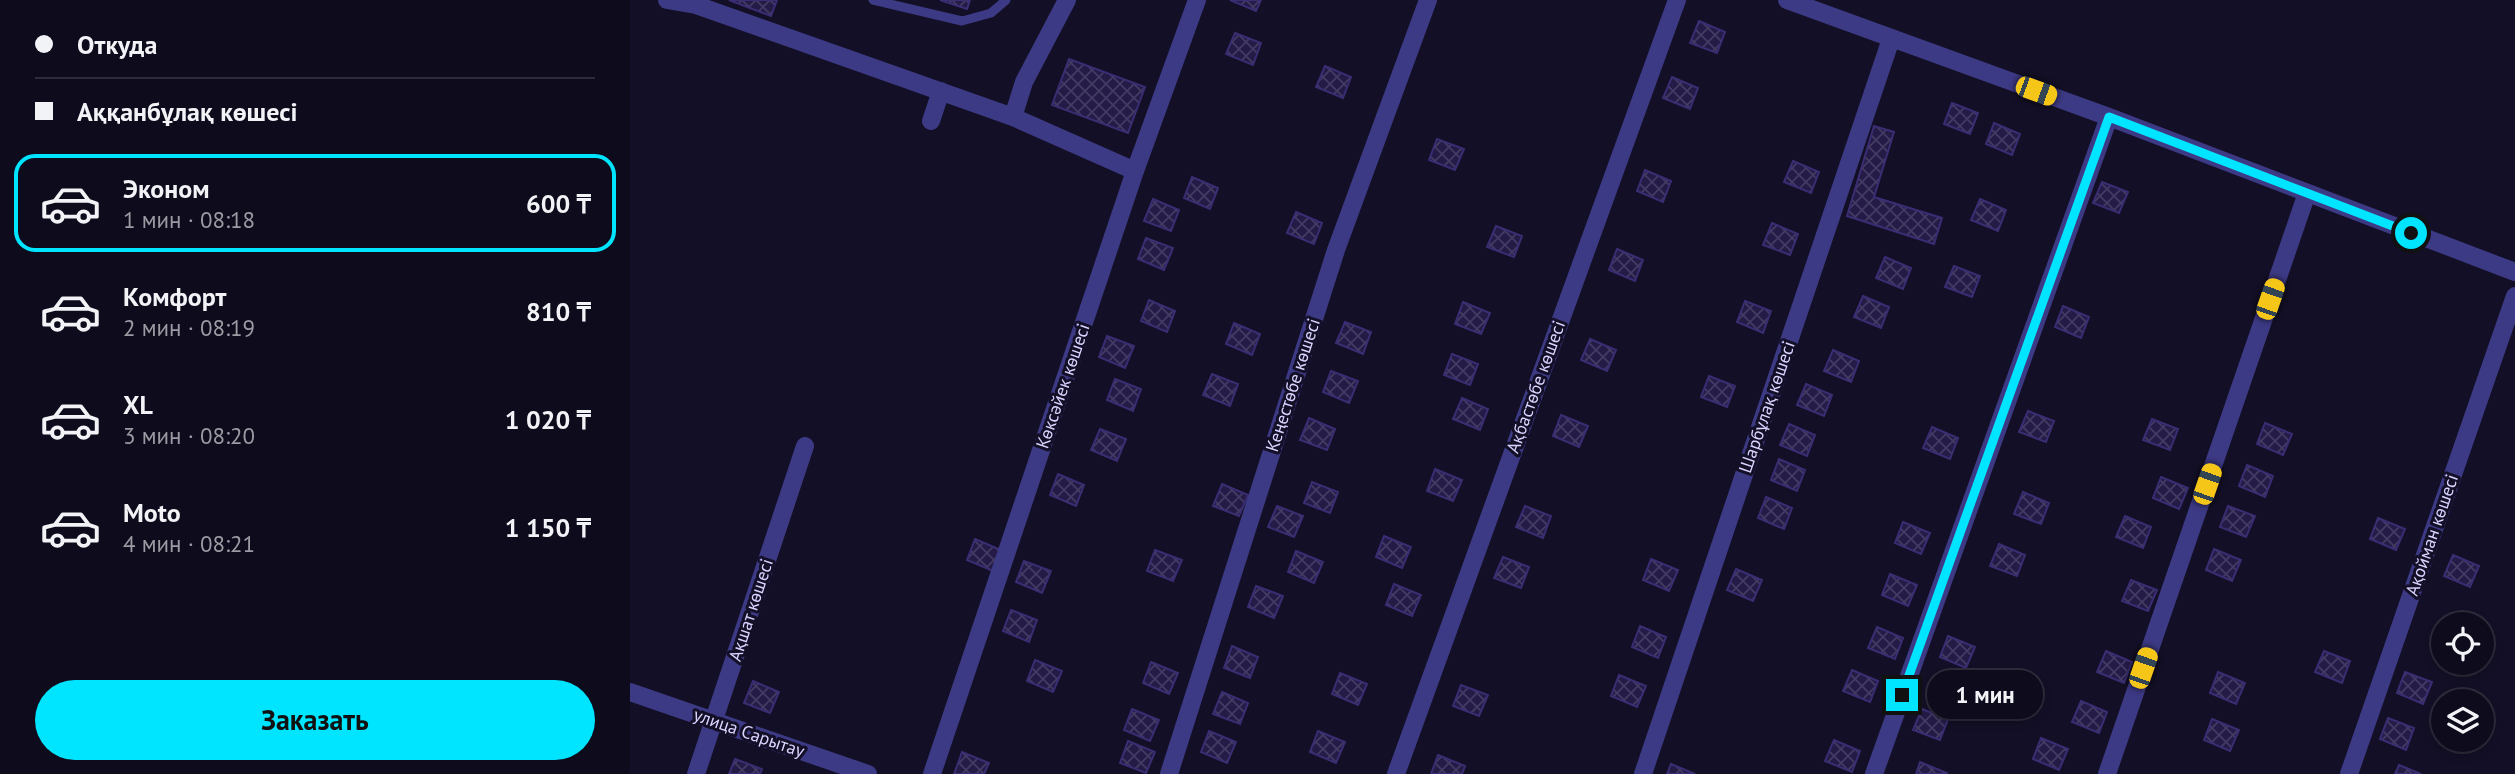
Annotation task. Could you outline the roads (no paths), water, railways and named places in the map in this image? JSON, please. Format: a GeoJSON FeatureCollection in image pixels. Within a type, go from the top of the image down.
{"type":"FeatureCollection","features":[{"type":"Feature","properties":{"kind":"street"},"geometry":{"type":"LineString","coordinates":[[667,0],[696,5],[1013,117],[1135,171]]}},
{"type":"Feature","properties":{"kind":"street"},"geometry":{"type":"LineString","coordinates":[[1013,117],[1024,82],[1067,0]]}},
{"type":"Feature","properties":{"kind":"street","name":"Көксәйек көшесі"},"geometry":{"type":"LineString","coordinates":[[932,774],[1135,171],[1198,0]]}},
{"type":"Feature","properties":{"kind":"street","name":"Кеңестөбе көшесі"},"geometry":{"type":"LineString","coordinates":[[1169,774],[1336,250],[1427,0]]}},
{"type":"Feature","properties":{"kind":"street","name":"Ақбастөбе көшесі"},"geometry":{"type":"LineString","coordinates":[[1396,774],[1677,0]]}},
{"type":"Feature","properties":{"kind":"street"},"geometry":{"type":"LineString","coordinates":[[1787,0],[2109,117],[2515,272]]}},
{"type":"Feature","properties":{"kind":"street","name":"Шарбұлақ көшесі"},"geometry":{"type":"LineString","coordinates":[[1643,774],[1891,39]]}},
{"type":"Feature","properties":{"kind":"street"},"geometry":{"type":"LineString","coordinates":[[931,121],[941,91]]}},
{"type":"Feature","properties":{"kind":"street"},"geometry":{"type":"LineString","coordinates":[[1874,774],[2109,117]]}},
{"type":"Feature","properties":{"kind":"street"},"geometry":{"type":"LineString","coordinates":[[2107,774],[2307,193]]}},
{"type":"Feature","properties":{"kind":"street","name":"Ақойман көшесі"},"geometry":{"type":"LineString","coordinates":[[2349,774],[2515,296]]}},
{"type":"Feature","properties":{"kind":"street","name":"Ақшат көшесі"},"geometry":{"type":"LineString","coordinates":[[696,774],[805,446]]}},
{"type":"Feature","properties":{"kind":"street","name":"улица Сарытау"},"geometry":{"type":"LineString","coordinates":[[630,692],[869,774]]}},
{"type":"Feature","properties":{"kind":"lane"},"geometry":{"type":"LineString","coordinates":[[873,0],[962,21],[990,13],[1006,0]]}}]}
